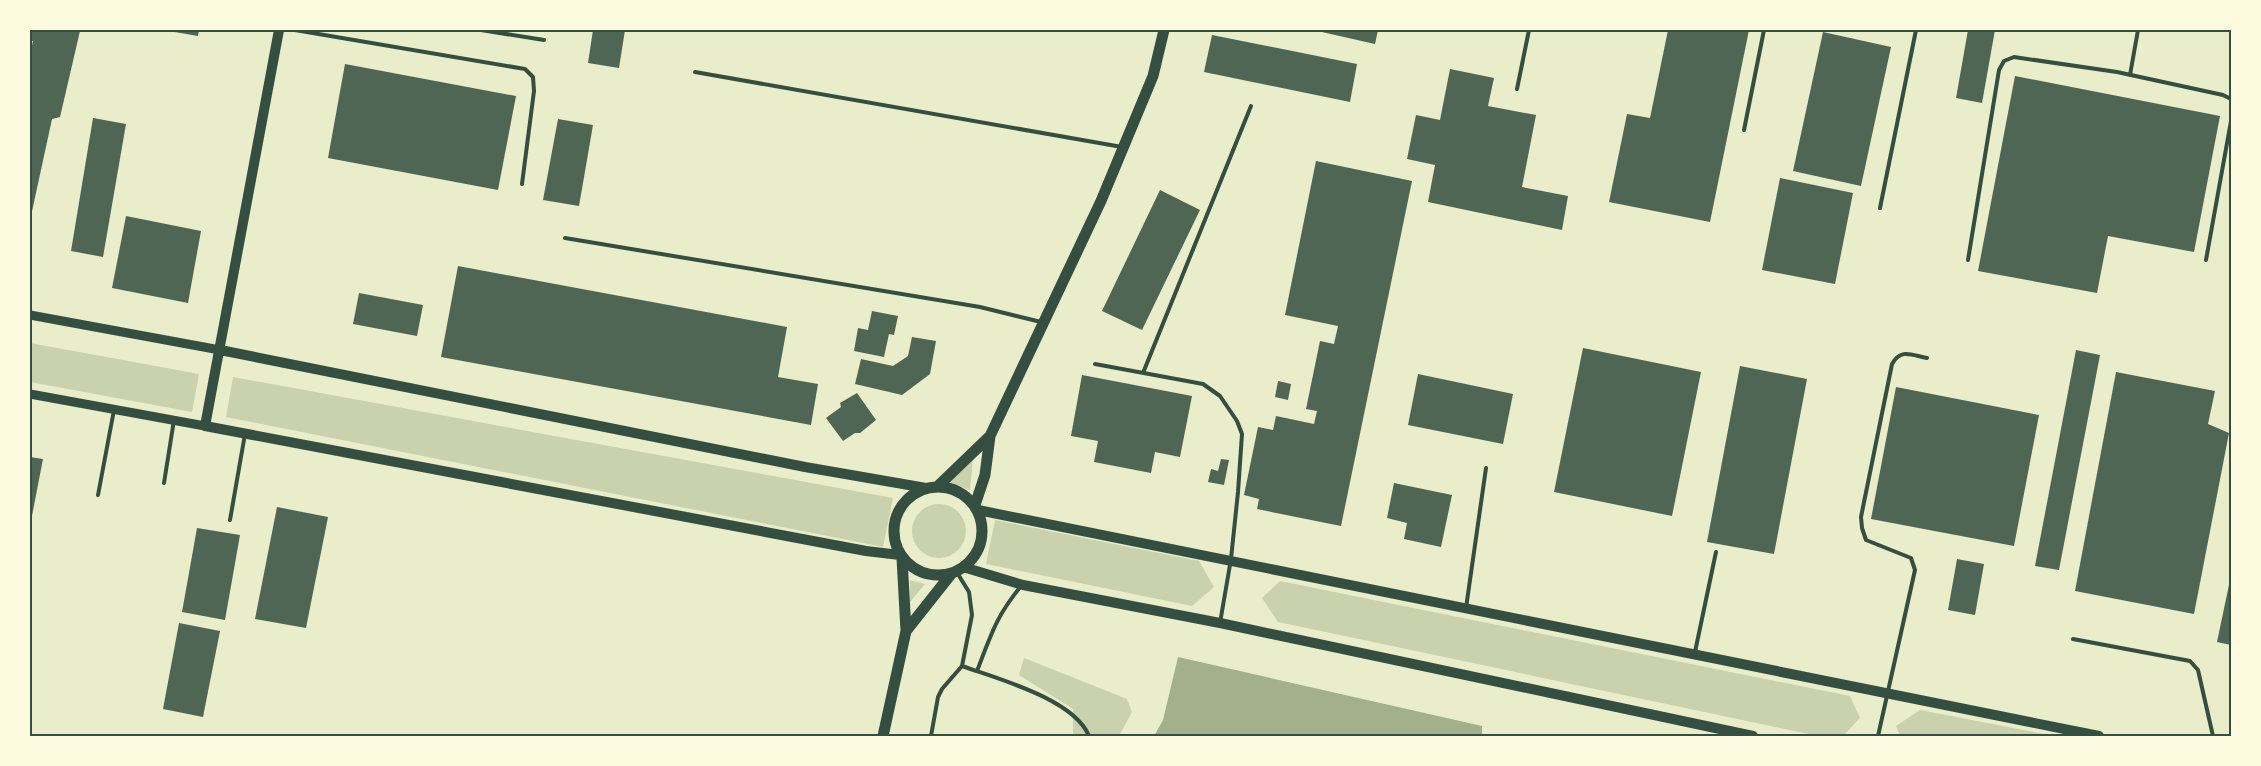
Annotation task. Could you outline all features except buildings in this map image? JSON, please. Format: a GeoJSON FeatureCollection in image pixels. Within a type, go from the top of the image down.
{"type":"FeatureCollection","features":[{"type":"Feature","properties":{"kind":"main road"},"geometry":{"type":"LineString","coordinates":[[279,30],[206,426],[866,551],[901,556]]}},
{"type":"Feature","properties":{"kind":"main road"},"geometry":{"type":"LineString","coordinates":[[906,631],[957,570],[979,547],[982,535],[976,507],[985,475],[990,436],[1046,323],[1124,147],[1153,76],[1164,30]]}},
{"type":"Feature","properties":{"kind":"main road"},"geometry":{"type":"LineString","coordinates":[[220,350],[805,467],[926,488]]}},
{"type":"Feature","properties":{"kind":"main road"},"geometry":{"type":"LineString","coordinates":[[938,486],[990,436]]}},
{"type":"Feature","properties":{"kind":"main road"},"geometry":{"type":"LineString","coordinates":[[1753,736],[1220,623],[1023,585],[957,570],[938,575],[925,574],[912,568],[901,556],[895,545],[893,531],[896,516],[902,504],[913,494],[926,488],[938,486],[961,493],[976,507],[2099,736]]}},
{"type":"Feature","properties":{"kind":"main road"},"geometry":{"type":"LineString","coordinates":[[883,736],[906,631],[901,556]]}},
{"type":"Feature","properties":{"kind":"street"},"geometry":{"type":"LineString","coordinates":[[30,315],[220,350]]}},
{"type":"Feature","properties":{"kind":"street"},"geometry":{"type":"LineString","coordinates":[[30,394],[206,426]]}},
{"type":"Feature","properties":{"kind":"lane"},"geometry":{"type":"LineString","coordinates":[[296,30],[525,69],[533,77],[534,91],[522,184]]}},
{"type":"Feature","properties":{"kind":"lane"},"geometry":{"type":"LineString","coordinates":[[481,30],[544,40]]}},
{"type":"Feature","properties":{"kind":"lane"},"geometry":{"type":"LineString","coordinates":[[1517,90],[1529,30]]}},
{"type":"Feature","properties":{"kind":"lane"},"geometry":{"type":"LineString","coordinates":[[1744,130],[1764,30]]}},
{"type":"Feature","properties":{"kind":"lane"},"geometry":{"type":"LineString","coordinates":[[1880,208],[1916,30]]}},
{"type":"Feature","properties":{"kind":"lane"},"geometry":{"type":"LineString","coordinates":[[2130,75],[2138,30]]}},
{"type":"Feature","properties":{"kind":"lane"},"geometry":{"type":"LineString","coordinates":[[1968,260],[1999,70],[2004,61],[2014,57],[2130,75],[2223,95],[2231,100]]}},
{"type":"Feature","properties":{"kind":"lane"},"geometry":{"type":"LineString","coordinates":[[695,72],[1124,147]]}},
{"type":"Feature","properties":{"kind":"lane"},"geometry":{"type":"LineString","coordinates":[[1143,373],[1251,106]]}},
{"type":"Feature","properties":{"kind":"lane"},"geometry":{"type":"LineString","coordinates":[[2206,260],[2231,121]]}},
{"type":"Feature","properties":{"kind":"lane"},"geometry":{"type":"LineString","coordinates":[[565,238],[980,307],[1046,323]]}},
{"type":"Feature","properties":{"kind":"lane"},"geometry":{"type":"LineString","coordinates":[[1878,736],[1915,570],[1911,558],[1866,540],[1861,517],[1892,364],[1896,356],[1903,353],[1926,358]]}},
{"type":"Feature","properties":{"kind":"lane"},"geometry":{"type":"LineString","coordinates":[[1095,364],[1202,384],[1211,388],[1231,408],[1242,434],[1231,560],[1220,623]]}},
{"type":"Feature","properties":{"kind":"lane"},"geometry":{"type":"LineString","coordinates":[[98,495],[114,410]]}},
{"type":"Feature","properties":{"kind":"lane"},"geometry":{"type":"LineString","coordinates":[[164,483],[174,420]]}},
{"type":"Feature","properties":{"kind":"lane"},"geometry":{"type":"LineString","coordinates":[[230,520],[246,434]]}},
{"type":"Feature","properties":{"kind":"lane"},"geometry":{"type":"LineString","coordinates":[[1466,608],[1486,468]]}},
{"type":"Feature","properties":{"kind":"lane"},"geometry":{"type":"LineString","coordinates":[[1694,654],[1716,552]]}},
{"type":"Feature","properties":{"kind":"lane"},"geometry":{"type":"LineString","coordinates":[[931,736],[938,697],[942,689],[962,666],[972,616],[972,604],[957,570]]}},
{"type":"Feature","properties":{"kind":"lane"},"geometry":{"type":"LineString","coordinates":[[977,671],[996,621],[1004,607],[1023,585]]}},
{"type":"Feature","properties":{"kind":"lane"},"geometry":{"type":"LineString","coordinates":[[2073,638],[2190,661],[2198,670],[2213,736]]}},
{"type":"Feature","properties":{"kind":"lane"},"geometry":{"type":"LineString","coordinates":[[962,666],[1028,689],[1072,713],[1082,723],[1090,736]]}},
{"type":"Feature","properties":{"kind":"shaded area"},"geometry":{"type":"Polygon","coordinates":[[[30,343],[199,374],[192,412],[30,382],[30,343]]]}},
{"type":"Feature","properties":{"kind":"shaded area"},"geometry":{"type":"Polygon","coordinates":[[[233,377],[893,498],[883,547],[226,417],[233,377]]]}},
{"type":"Feature","properties":{"kind":"shaded area"},"geometry":{"type":"Polygon","coordinates":[[[973,457],[970,490],[949,482],[973,457]]]}},
{"type":"Feature","properties":{"kind":"shaded area"},"geometry":{"type":"Polygon","coordinates":[[[934,504],[944,504],[954,508],[962,516],[966,531],[962,546],[954,554],[944,558],[934,558],[924,554],[916,546],[912,536],[912,526],[916,516],[924,508],[934,504]]]}},
{"type":"Feature","properties":{"kind":"shaded area"},"geometry":{"type":"Polygon","coordinates":[[[995,520],[1199,561],[1214,587],[1192,606],[986,564],[995,520]]]}},
{"type":"Feature","properties":{"kind":"shaded area"},"geometry":{"type":"Polygon","coordinates":[[[910,580],[925,584],[910,602],[910,580]]]}},
{"type":"Feature","properties":{"kind":"shaded area"},"geometry":{"type":"Polygon","coordinates":[[[1280,581],[1850,696],[1860,718],[1843,736],[1818,736],[1278,622],[1262,598],[1280,581]]]}},
{"type":"Feature","properties":{"kind":"shaded area"},"geometry":{"type":"Polygon","coordinates":[[[1178,657],[1482,726],[1482,736],[1154,736],[1163,720],[1178,657]]]}},
{"type":"Feature","properties":{"kind":"shaded area"},"geometry":{"type":"Polygon","coordinates":[[[1024,658],[1127,699],[1132,712],[1119,736],[1073,736],[1073,709],[1019,675],[1024,658]]]}},
{"type":"Feature","properties":{"kind":"shaded area"},"geometry":{"type":"Polygon","coordinates":[[[1920,710],[2054,736],[1900,736],[1896,726],[1920,710]]]}}]}
